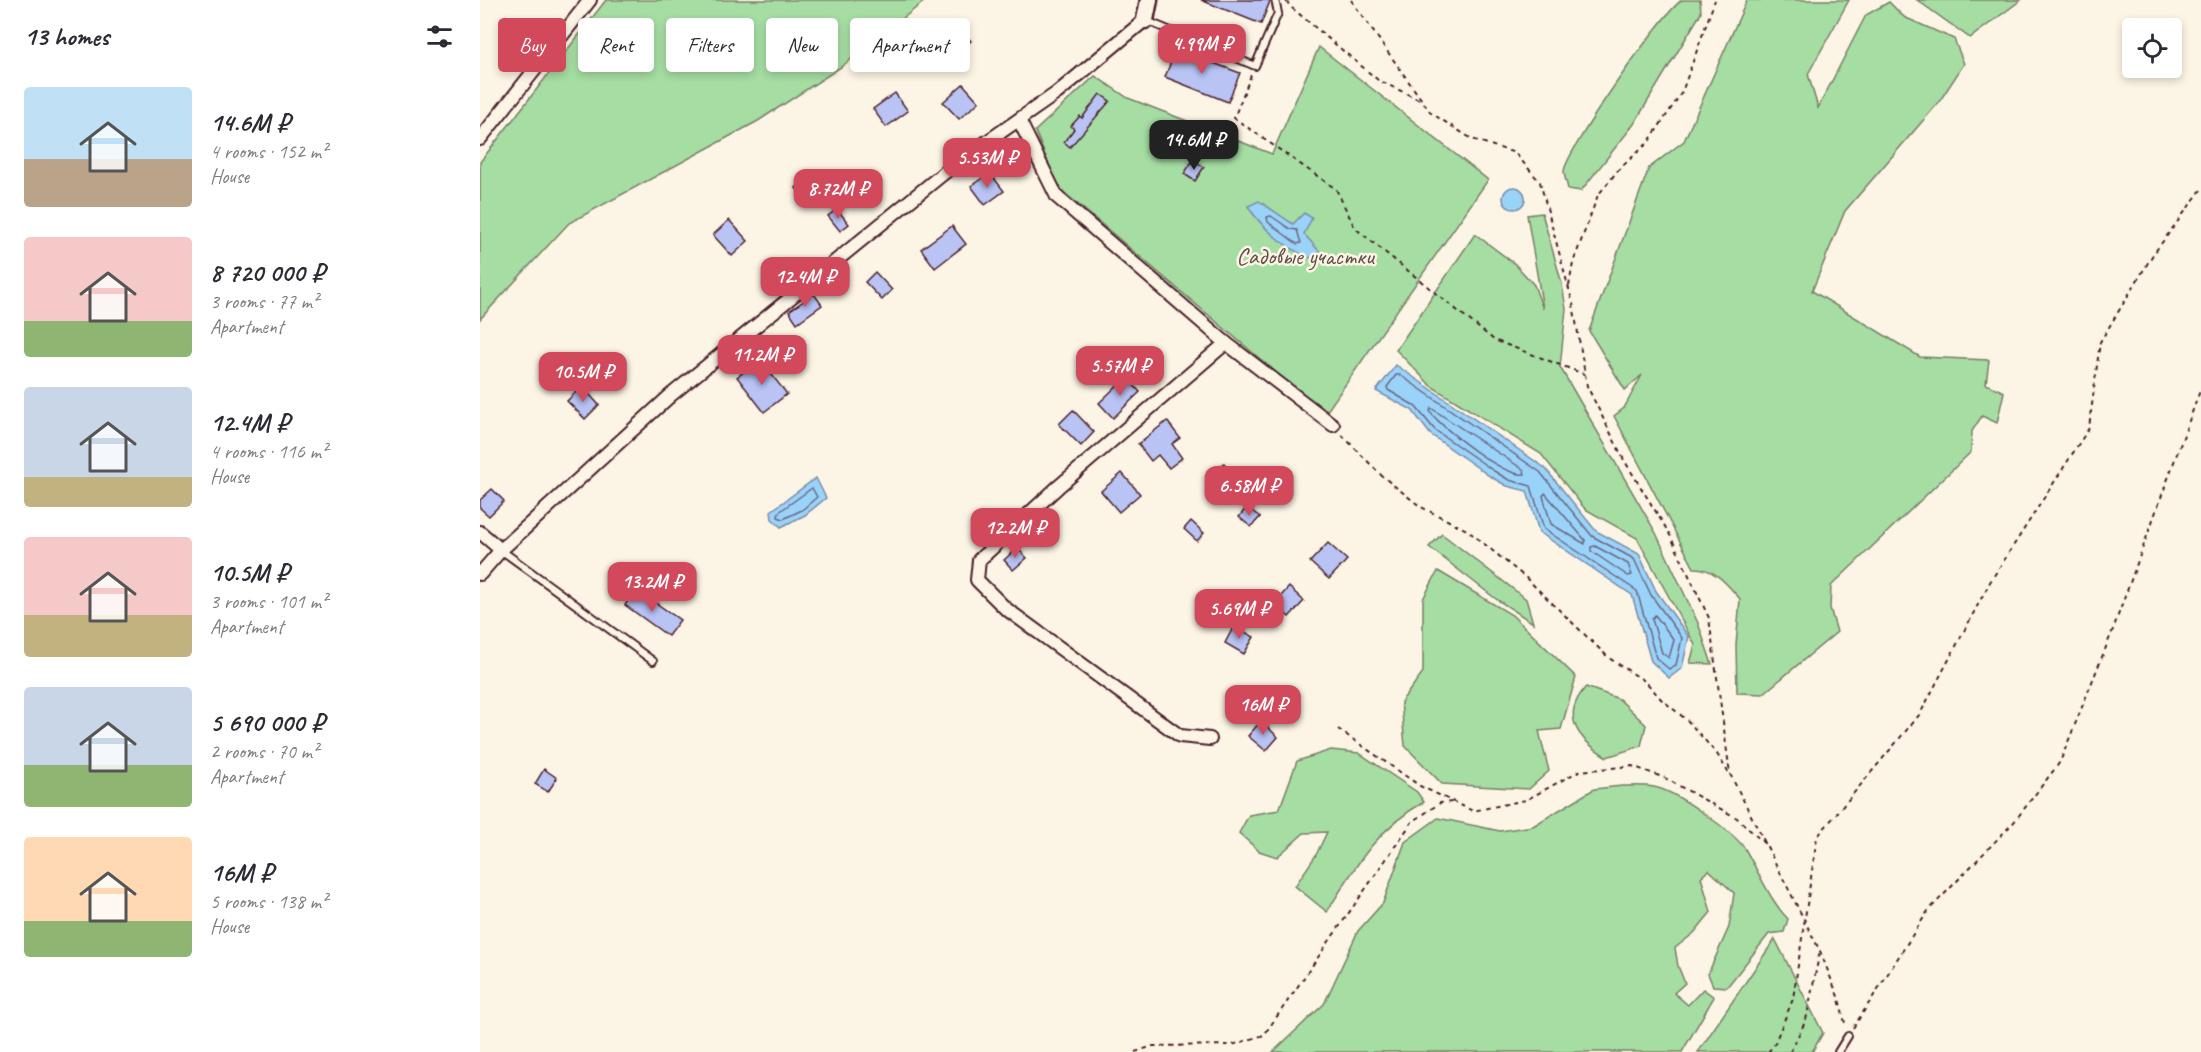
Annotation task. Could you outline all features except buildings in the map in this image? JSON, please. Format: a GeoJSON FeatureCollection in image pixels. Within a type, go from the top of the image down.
{"type":"FeatureCollection","features":[{"type":"Feature","properties":{"kind":"street"},"geometry":{"type":"LineString","coordinates":[[480,139],[590,0]]}},
{"type":"Feature","properties":{"kind":"street"},"geometry":{"type":"LineString","coordinates":[[480,574],[501,550],[671,395],[955,164],[1057,93],[1145,20],[1149,0]]}},
{"type":"Feature","properties":{"kind":"street"},"geometry":{"type":"LineString","coordinates":[[1019,120],[1057,197],[1226,343],[1333,425]]}},
{"type":"Feature","properties":{"kind":"street"},"geometry":{"type":"LineString","coordinates":[[1210,740],[1180,736],[1005,608],[977,580],[979,560],[1084,464],[1226,343]]}},
{"type":"Feature","properties":{"kind":"street"},"geometry":{"type":"LineString","coordinates":[[480,532],[501,550]]}},
{"type":"Feature","properties":{"kind":"lane"},"geometry":{"type":"LineString","coordinates":[[1145,20],[1255,66],[1278,13],[1275,0]]}},
{"type":"Feature","properties":{"kind":"lane"},"geometry":{"type":"LineString","coordinates":[[501,550],[653,661]]}},
{"type":"Feature","properties":{"kind":"lane"},"geometry":{"type":"LineString","coordinates":[[1838,1052],[1848,1036]]}},
{"type":"Feature","properties":{"kind":"path"},"geometry":{"type":"LineString","coordinates":[[1286,0],[1292,8],[1378,80],[1423,102]]}},
{"type":"Feature","properties":{"kind":"path"},"geometry":{"type":"LineString","coordinates":[[1352,0],[1431,113],[1472,139],[1515,153],[1540,182],[1569,289],[1587,386],[1624,460],[1669,533],[1709,618],[1730,774]]}},
{"type":"Feature","properties":{"kind":"path"},"geometry":{"type":"LineString","coordinates":[[1569,289],[1573,263],[1598,195],[1619,169],[1648,143],[1682,92],[1715,0]]}},
{"type":"Feature","properties":{"kind":"path"},"geometry":{"type":"LineString","coordinates":[[1255,66],[1234,118],[1336,189],[1355,228],[1494,340],[1585,375]]}},
{"type":"Feature","properties":{"kind":"path"},"geometry":{"type":"LineString","coordinates":[[1768,1052],[1774,1045],[1793,999],[1817,837],[1920,714],[1989,582],[2089,428],[2100,342],[2152,256],[2201,190]]}},
{"type":"Feature","properties":{"kind":"path"},"geometry":{"type":"LineString","coordinates":[[1848,1036],[1928,911],[2014,822],[2060,762],[2112,632],[2201,388]]}},
{"type":"Feature","properties":{"kind":"path"},"geometry":{"type":"LineString","coordinates":[[1333,425],[1382,476],[1421,507],[1467,530],[1525,577],[1609,658],[1646,682],[1661,699],[1688,721],[1717,754],[1769,847],[1820,951],[1839,999],[1848,1036]]}},
{"type":"Feature","properties":{"kind":"path"},"geometry":{"type":"LineString","coordinates":[[1338,729],[1420,786],[1473,811],[1526,800],[1579,771],[1632,766],[1665,778],[1737,818],[1769,847]]}},
{"type":"Feature","properties":{"kind":"path"},"geometry":{"type":"LineString","coordinates":[[1135,1052],[1153,1046],[1232,1045],[1264,1035],[1412,822],[1440,803],[1453,802]]}},
{"type":"Feature","properties":{"kind":"path"},"geometry":{"type":"LineString","coordinates":[[1790,1052],[1806,1020],[1820,951]]}},
{"type":"Feature","properties":{"kind":"green space"},"geometry":{"type":"Polygon","coordinates":[[[606,0],[926,0],[903,18],[850,18],[850,60],[838,69],[838,18],[766,18],[766,72],[833,72],[758,121],[569,223],[480,319],[480,162],[550,72],[566,72],[566,51],[578,36],[578,72],[654,72],[654,18],[592,18],[606,0]]]}},
{"type":"Feature","properties":{"kind":"green space"},"geometry":{"type":"Polygon","coordinates":[[[1682,0],[1700,0],[1701,13],[1634,124],[1581,191],[1568,189],[1564,171],[1581,136],[1637,54],[1671,10],[1682,0]]]}},
{"type":"Feature","properties":{"kind":"green space"},"geometry":{"type":"Polygon","coordinates":[[[1747,0],[1849,0],[1808,74],[1818,108],[1866,15],[1889,2],[1904,17],[1954,39],[1964,64],[1939,102],[1845,211],[1812,291],[1920,357],[1989,360],[1986,384],[2004,392],[1997,423],[1982,416],[1972,431],[1971,452],[1831,586],[1830,608],[1837,632],[1763,694],[1737,693],[1736,645],[1740,599],[1714,574],[1694,568],[1614,416],[1624,408],[1642,375],[1625,390],[1589,331],[1649,168],[1684,141],[1747,0]]]}},
{"type":"Feature","properties":{"kind":"green space"},"geometry":{"type":"Polygon","coordinates":[[[1917,0],[2021,0],[1970,38],[1917,0]]]}},
{"type":"Feature","properties":{"kind":"green space","name":"Садовые участки"},"geometry":{"type":"Polygon","coordinates":[[[1319,47],[1488,180],[1325,414],[1059,188],[1035,131],[1095,76],[1128,98],[1272,154],[1319,47]]]}},
{"type":"Feature","properties":{"kind":"green space"},"geometry":{"type":"Polygon","coordinates":[[[1542,213],[1562,284],[1566,309],[1560,367],[1656,533],[1698,623],[1712,664],[1690,663],[1695,645],[1637,538],[1585,509],[1541,454],[1431,386],[1396,350],[1475,234],[1515,264],[1534,285],[1543,309],[1527,215],[1542,213]]]}},
{"type":"Feature","properties":{"kind":"green space"},"geometry":{"type":"Polygon","coordinates":[[[1442,534],[1526,599],[1533,623],[1496,599],[1429,547],[1442,534]]]}},
{"type":"Feature","properties":{"kind":"green space"},"geometry":{"type":"Polygon","coordinates":[[[1438,571],[1512,615],[1576,677],[1561,729],[1539,731],[1549,771],[1529,789],[1442,784],[1405,746],[1401,702],[1423,672],[1423,599],[1438,571]]]}},
{"type":"Feature","properties":{"kind":"green space"},"geometry":{"type":"Polygon","coordinates":[[[1586,687],[1619,699],[1646,725],[1641,746],[1607,757],[1588,743],[1576,727],[1573,718],[1578,698],[1586,687]]]}},
{"type":"Feature","properties":{"kind":"green space"},"geometry":{"type":"Polygon","coordinates":[[[1331,750],[1359,753],[1417,792],[1424,802],[1393,824],[1368,850],[1327,912],[1295,886],[1316,855],[1327,832],[1304,833],[1277,857],[1259,851],[1239,833],[1249,815],[1279,810],[1297,761],[1331,750]]]}},
{"type":"Feature","properties":{"kind":"green space"},"geometry":{"type":"Polygon","coordinates":[[[1646,786],[1663,790],[1689,803],[1717,823],[1745,849],[1770,894],[1788,919],[1784,932],[1769,934],[1727,987],[1713,986],[1708,974],[1729,927],[1734,893],[1709,870],[1701,877],[1711,912],[1694,933],[1675,948],[1678,966],[1685,983],[1674,993],[1688,1005],[1703,989],[1714,997],[1682,1052],[1273,1052],[1324,1004],[1358,931],[1383,903],[1405,842],[1438,818],[1500,831],[1533,826],[1594,789],[1646,786]]]}},
{"type":"Feature","properties":{"kind":"green space"},"geometry":{"type":"Polygon","coordinates":[[[1775,939],[1823,1033],[1812,1052],[1698,1052],[1775,939]]]}},
{"type":"Feature","properties":{"kind":"water"},"geometry":{"type":"Polygon","coordinates":[[[1514,187],[1522,190],[1525,198],[1522,206],[1514,209],[1506,206],[1503,198],[1506,190],[1514,187]]]}},
{"type":"Feature","properties":{"kind":"water"},"geometry":{"type":"Polygon","coordinates":[[[1259,201],[1293,224],[1304,213],[1312,218],[1304,234],[1320,252],[1317,260],[1287,246],[1261,223],[1248,206],[1259,201]]]}},
{"type":"Feature","properties":{"kind":"water"},"geometry":{"type":"Polygon","coordinates":[[[1396,365],[1545,468],[1596,531],[1639,554],[1656,591],[1689,637],[1682,668],[1669,678],[1651,661],[1632,595],[1539,532],[1527,491],[1507,486],[1491,477],[1430,434],[1412,410],[1376,391],[1396,365]]]}},
{"type":"Feature","properties":{"kind":"water"},"geometry":{"type":"Polygon","coordinates":[[[816,478],[826,498],[805,515],[781,527],[772,519],[771,511],[816,478]]]}}]}
